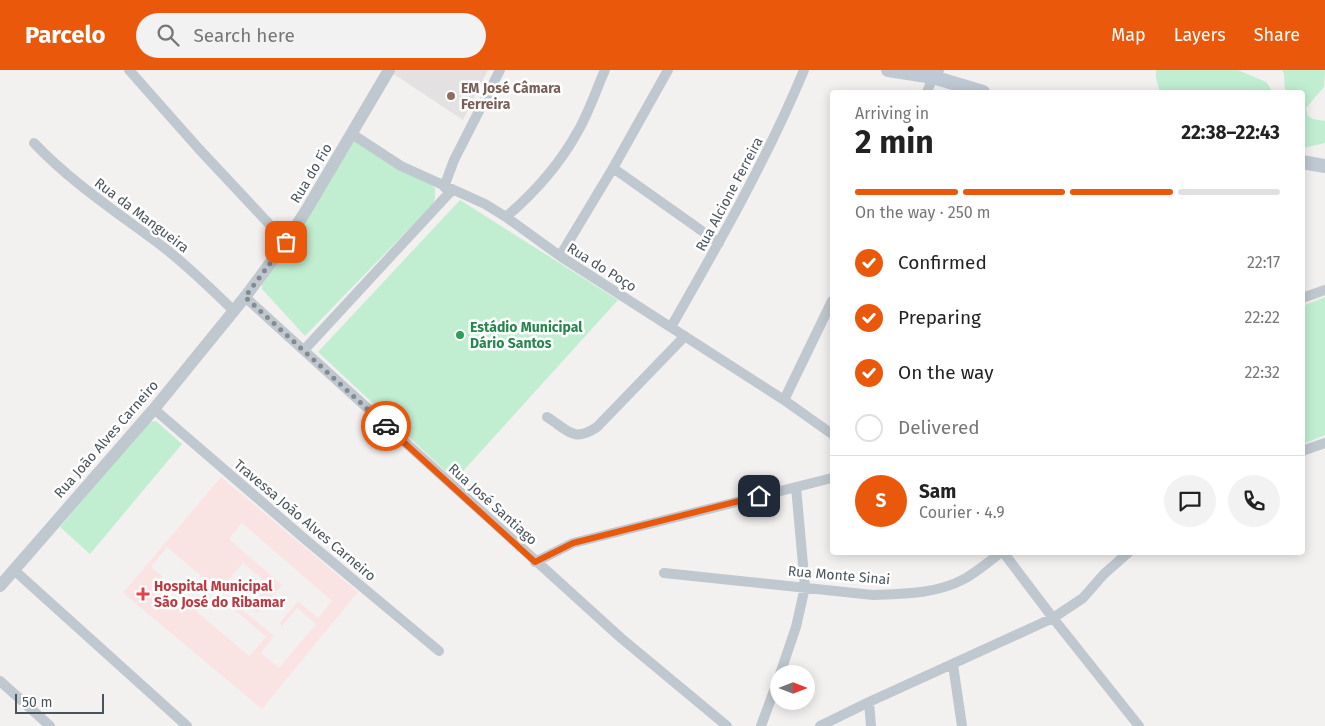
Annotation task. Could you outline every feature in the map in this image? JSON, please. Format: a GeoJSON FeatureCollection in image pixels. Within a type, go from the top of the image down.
{"type":"FeatureCollection","features":[{"type":"Feature","properties":{"kind":"main road"},"geometry":{"type":"LineString","coordinates":[[888,70],[936,73],[978,90]]}},
{"type":"Feature","properties":{"kind":"main road"},"geometry":{"type":"LineString","coordinates":[[1305,163],[1325,166]]}},
{"type":"Feature","properties":{"kind":"street"},"geometry":{"type":"LineString","coordinates":[[129,70],[199,149],[286,242]]}},
{"type":"Feature","properties":{"kind":"street","name":"Rua do Fio"},"geometry":{"type":"LineString","coordinates":[[233,310],[286,242],[389,70]]}},
{"type":"Feature","properties":{"kind":"street"},"geometry":{"type":"LineString","coordinates":[[304,350],[448,188],[454,160],[500,70]]}},
{"type":"Feature","properties":{"kind":"street"},"geometry":{"type":"LineString","coordinates":[[506,217],[542,183],[564,154],[578,130],[605,70]]}},
{"type":"Feature","properties":{"kind":"street"},"geometry":{"type":"LineString","coordinates":[[560,256],[613,168],[668,70]]}},
{"type":"Feature","properties":{"kind":"street","name":"Rua Alcione Ferreira"},"geometry":{"type":"LineString","coordinates":[[672,327],[763,162],[804,70]]}},
{"type":"Feature","properties":{"kind":"street"},"geometry":{"type":"LineString","coordinates":[[928,90],[936,73]]}},
{"type":"Feature","properties":{"kind":"street","name":"Rua do Poço"},"geometry":{"type":"LineString","coordinates":[[352,134],[401,166],[485,204],[506,217],[560,256],[784,400],[830,433]]}},
{"type":"Feature","properties":{"kind":"street","name":"Rua da Mangueira"},"geometry":{"type":"LineString","coordinates":[[34,143],[96,199],[195,272],[233,310]]}},
{"type":"Feature","properties":{"kind":"street"},"geometry":{"type":"LineString","coordinates":[[613,168],[719,243]]}},
{"type":"Feature","properties":{"kind":"street"},"geometry":{"type":"LineString","coordinates":[[1305,297],[1325,290]]}},
{"type":"Feature","properties":{"kind":"street","name":"Rua José Santiago"},"geometry":{"type":"LineString","coordinates":[[245,297],[535,562],[621,638],[727,726]]}},
{"type":"Feature","properties":{"kind":"street"},"geometry":{"type":"LineString","coordinates":[[784,400],[830,306]]}},
{"type":"Feature","properties":{"kind":"street","name":"Rua João Alves Carneiro"},"geometry":{"type":"LineString","coordinates":[[0,586],[154,408],[233,310]]}},
{"type":"Feature","properties":{"kind":"street"},"geometry":{"type":"LineString","coordinates":[[547,417],[575,435],[585,435],[596,427],[684,336]]}},
{"type":"Feature","properties":{"kind":"street","name":"Travessa João Alves Carneiro"},"geometry":{"type":"LineString","coordinates":[[154,408],[306,540],[439,651]]}},
{"type":"Feature","properties":{"kind":"street"},"geometry":{"type":"LineString","coordinates":[[1305,450],[1325,443]]}},
{"type":"Feature","properties":{"kind":"street"},"geometry":{"type":"LineString","coordinates":[[535,562],[573,543],[830,478]]}},
{"type":"Feature","properties":{"kind":"street"},"geometry":{"type":"LineString","coordinates":[[783,665],[796,627],[804,587],[796,487]]}},
{"type":"Feature","properties":{"kind":"street","name":"Rua Monte Sinai"},"geometry":{"type":"LineString","coordinates":[[664,573],[873,595],[932,590],[963,580],[998,555]]}},
{"type":"Feature","properties":{"kind":"street"},"geometry":{"type":"LineString","coordinates":[[1004,555],[1139,726]]}},
{"type":"Feature","properties":{"kind":"street"},"geometry":{"type":"LineString","coordinates":[[820,726],[1053,618],[1083,598],[1104,574],[1126,555]]}},
{"type":"Feature","properties":{"kind":"street"},"geometry":{"type":"LineString","coordinates":[[14,570],[187,726]]}},
{"type":"Feature","properties":{"kind":"street"},"geometry":{"type":"LineString","coordinates":[[953,664],[962,726]]}},
{"type":"Feature","properties":{"kind":"street"},"geometry":{"type":"LineString","coordinates":[[0,680],[50,726]]}},
{"type":"Feature","properties":{"kind":"street"},"geometry":{"type":"LineString","coordinates":[[761,726],[770,700]]}},
{"type":"Feature","properties":{"kind":"street"},"geometry":{"type":"LineString","coordinates":[[869,702],[871,726]]}},
{"type":"Feature","properties":{"kind":"shaded area","name":"EM José Câmara Ferreira"},"geometry":{"type":"Polygon","coordinates":[[[394,70],[488,70],[463,120],[392,73],[394,70]]]}},
{"type":"Feature","properties":{"kind":"shaded area","name":"Hospital Municipal São José do Ribamar"},"geometry":{"type":"Polygon","coordinates":[[[221,477],[358,592],[262,709],[123,593],[221,477]],[[242,523],[229,539],[282,585],[258,613],[242,600],[246,595],[255,602],[269,585],[243,563],[219,591],[167,547],[151,567],[163,577],[155,588],[176,606],[182,599],[249,656],[266,637],[235,610],[238,606],[274,636],[261,653],[279,668],[316,624],[297,608],[282,626],[280,623],[298,601],[318,618],[332,601],[242,523]]]}},
{"type":"Feature","properties":{"kind":"green space"},"geometry":{"type":"Polygon","coordinates":[[[1156,70],[1238,70],[1266,82],[1271,90],[1159,90],[1156,70]]]}},
{"type":"Feature","properties":{"kind":"green space"},"geometry":{"type":"Polygon","coordinates":[[[1282,70],[1325,70],[1324,87],[1306,108],[1308,116],[1325,121],[1325,143],[1305,148],[1305,90],[1285,90],[1282,70]]]}},
{"type":"Feature","properties":{"kind":"green space"},"geometry":{"type":"Polygon","coordinates":[[[357,140],[433,186],[435,189],[435,199],[432,205],[305,336],[262,289],[262,282],[351,141],[357,140]]]}},
{"type":"Feature","properties":{"kind":"green space","name":"Estádio Municipal Dário Santos"},"geometry":{"type":"Polygon","coordinates":[[[460,200],[618,300],[455,480],[318,352],[460,200]]]}},
{"type":"Feature","properties":{"kind":"green space"},"geometry":{"type":"Polygon","coordinates":[[[1325,297],[1325,435],[1305,443],[1305,305],[1325,297]]]}},
{"type":"Feature","properties":{"kind":"green space"},"geometry":{"type":"Polygon","coordinates":[[[149,422],[157,422],[182,444],[90,554],[60,527],[149,422]]]}},
{"type":"Feature","properties":{"kind":"way so far"},"geometry":{"type":"LineString","coordinates":[[286,242],[245,297],[386,426]]}},
{"type":"Feature","properties":{"kind":"place","name":"EM José Câmara Ferreira"},"geometry":{"type":"Point","coordinates":[451,96]}},
{"type":"Feature","properties":{"kind":"place","name":"Estádio Municipal Dário Santos"},"geometry":{"type":"Point","coordinates":[460,335]}},
{"type":"Feature","properties":{"kind":"place","name":"Hospital Municipal São José do Ribamar"},"geometry":{"type":"Point","coordinates":[143,594]}},
{"type":"Feature","properties":{"kind":"route"},"geometry":{"type":"LineString","coordinates":[[386,426],[535,562],[573,543],[759,496]]}}]}
